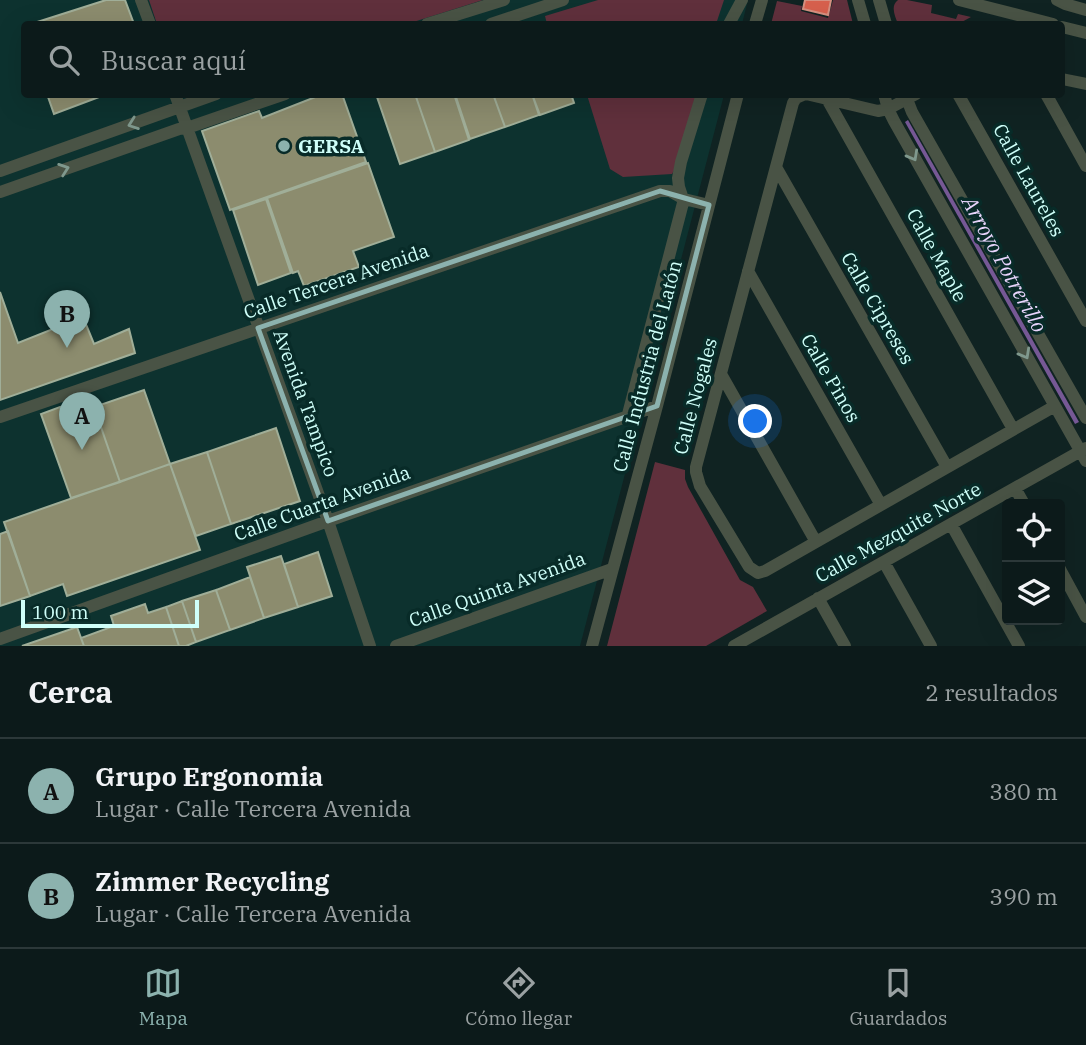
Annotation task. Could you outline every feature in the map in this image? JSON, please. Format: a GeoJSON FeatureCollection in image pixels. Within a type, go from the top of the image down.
{"type":"FeatureCollection","features":[{"type":"Feature","properties":{"kind":"street"},"geometry":{"type":"LineString","coordinates":[[141,0],[149,21]]}},
{"type":"Feature","properties":{"kind":"street"},"geometry":{"type":"LineString","coordinates":[[437,21],[504,0]]}},
{"type":"Feature","properties":{"kind":"street"},"geometry":{"type":"LineString","coordinates":[[500,21],[563,0]]}},
{"type":"Feature","properties":{"kind":"street"},"geometry":{"type":"LineString","coordinates":[[732,21],[742,0]]}},
{"type":"Feature","properties":{"kind":"street"},"geometry":{"type":"LineString","coordinates":[[756,21],[762,0]]}},
{"type":"Feature","properties":{"kind":"street"},"geometry":{"type":"LineString","coordinates":[[858,0],[864,21]]}},
{"type":"Feature","properties":{"kind":"street"},"geometry":{"type":"LineString","coordinates":[[879,0],[885,21]]}},
{"type":"Feature","properties":{"kind":"street"},"geometry":{"type":"LineString","coordinates":[[959,0],[1041,21]]}},
{"type":"Feature","properties":{"kind":"street"},"geometry":{"type":"LineString","coordinates":[[1057,0],[1085,10]]}},
{"type":"Feature","properties":{"kind":"street"},"geometry":{"type":"LineString","coordinates":[[1065,28],[1086,33]]}},
{"type":"Feature","properties":{"kind":"street"},"geometry":{"type":"LineString","coordinates":[[1065,80],[1086,84]]}},
{"type":"Feature","properties":{"kind":"street"},"geometry":{"type":"LineString","coordinates":[[0,192],[273,98]]}},
{"type":"Feature","properties":{"kind":"street"},"geometry":{"type":"LineString","coordinates":[[684,199],[678,178],[701,98]]}},
{"type":"Feature","properties":{"kind":"street","name":"Calle Industria del Latón"},"geometry":{"type":"LineString","coordinates":[[592,646],[737,98]]}},
{"type":"Feature","properties":{"kind":"street","name":"Calle Nogales"},"geometry":{"type":"LineString","coordinates":[[796,98],[696,467],[700,486],[749,567],[761,573],[1055,406]]}},
{"type":"Feature","properties":{"kind":"street","name":"Calle Nogales"},"geometry":{"type":"LineString","coordinates":[[823,98],[878,111],[888,109]]}},
{"type":"Feature","properties":{"kind":"street"},"geometry":{"type":"LineString","coordinates":[[885,98],[888,109],[1084,453]]}},
{"type":"Feature","properties":{"kind":"street"},"geometry":{"type":"LineString","coordinates":[[888,109],[906,98]]}},
{"type":"Feature","properties":{"kind":"street"},"geometry":{"type":"LineString","coordinates":[[909,98],[912,112],[1086,418]]}},
{"type":"Feature","properties":{"kind":"street","name":"Calle Laureles"},"geometry":{"type":"LineString","coordinates":[[960,98],[1086,321]]}},
{"type":"Feature","properties":{"kind":"street"},"geometry":{"type":"LineString","coordinates":[[1048,98],[1086,166]]}},
{"type":"Feature","properties":{"kind":"street","name":"Calle Maple"},"geometry":{"type":"LineString","coordinates":[[827,99],[1013,429]]}},
{"type":"Feature","properties":{"kind":"street"},"geometry":{"type":"LineString","coordinates":[[0,171],[177,101]]}},
{"type":"Feature","properties":{"kind":"street","name":"Avenida Tampico"},"geometry":{"type":"LineString","coordinates":[[177,101],[328,521],[370,646]]}},
{"type":"Feature","properties":{"kind":"street","name":"Calle Cipreses"},"geometry":{"type":"LineString","coordinates":[[776,167],[947,467]]}},
{"type":"Feature","properties":{"kind":"street","name":"Calle Tercera Avenida"},"geometry":{"type":"LineString","coordinates":[[0,417],[660,191],[670,191],[684,199],[709,205]]}},
{"type":"Feature","properties":{"kind":"street","name":"Calle Industria del Latón"},"geometry":{"type":"LineString","coordinates":[[627,418],[684,199]]}},
{"type":"Feature","properties":{"kind":"street","name":"Calle Pinos"},"geometry":{"type":"LineString","coordinates":[[748,271],[881,505]]}},
{"type":"Feature","properties":{"kind":"street"},"geometry":{"type":"LineString","coordinates":[[721,374],[816,542]]}},
{"type":"Feature","properties":{"kind":"street"},"geometry":{"type":"LineString","coordinates":[[1073,396],[1086,388]]}},
{"type":"Feature","properties":{"kind":"street","name":"Calle Cuarta Avenida"},"geometry":{"type":"LineString","coordinates":[[0,639],[657,406]]}},
{"type":"Feature","properties":{"kind":"street","name":"Calle Mezquite Norte"},"geometry":{"type":"LineString","coordinates":[[734,646],[756,641],[818,598],[1015,488],[1084,453]]}},
{"type":"Feature","properties":{"kind":"street"},"geometry":{"type":"LineString","coordinates":[[1015,488],[1021,499]]}},
{"type":"Feature","properties":{"kind":"street"},"geometry":{"type":"LineString","coordinates":[[951,524],[1019,646]]}},
{"type":"Feature","properties":{"kind":"street"},"geometry":{"type":"LineString","coordinates":[[884,562],[931,646]]}},
{"type":"Feature","properties":{"kind":"street","name":"Calle Quinta Avenida"},"geometry":{"type":"LineString","coordinates":[[396,646],[612,569]]}},
{"type":"Feature","properties":{"kind":"street"},"geometry":{"type":"LineString","coordinates":[[1065,578],[1086,617]]}},
{"type":"Feature","properties":{"kind":"street"},"geometry":{"type":"LineString","coordinates":[[818,598],[845,646]]}},
{"type":"Feature","properties":{"kind":"highlighted area"},"geometry":{"type":"Polygon","coordinates":[[[660,191],[709,205],[657,406],[328,521],[258,328],[660,191]]]}},
{"type":"Feature","properties":{"kind":"shaded area"},"geometry":{"type":"Polygon","coordinates":[[[0,0],[748,0],[743,21],[21,21],[21,98],[723,98],[580,646],[0,646],[0,0]]]}},
{"type":"Feature","properties":{"kind":"shaded area"},"geometry":{"type":"Polygon","coordinates":[[[149,0],[483,0],[416,21],[156,21],[149,0]]]}},
{"type":"Feature","properties":{"kind":"shaded area"},"geometry":{"type":"Polygon","coordinates":[[[598,0],[724,0],[717,21],[546,21],[545,16],[598,0]]]}},
{"type":"Feature","properties":{"kind":"shaded area"},"geometry":{"type":"Polygon","coordinates":[[[833,0],[847,0],[852,21],[772,21],[777,1],[802,6],[801,11],[828,18],[833,0]]]}},
{"type":"Feature","properties":{"kind":"shaded area"},"geometry":{"type":"Polygon","coordinates":[[[898,0],[932,5],[931,13],[956,19],[958,14],[971,17],[964,21],[897,21],[894,5],[898,0]]]}},
{"type":"Feature","properties":{"kind":"shaded area"},"geometry":{"type":"Polygon","coordinates":[[[588,98],[696,98],[672,174],[623,177],[610,169],[588,98]]]}},
{"type":"Feature","properties":{"kind":"shaded area"},"geometry":{"type":"Polygon","coordinates":[[[908,120],[1079,422],[1075,424],[905,122],[908,120]]]}},
{"type":"Feature","properties":{"kind":"shaded area"},"geometry":{"type":"Polygon","coordinates":[[[655,462],[685,470],[688,487],[740,580],[753,587],[767,611],[706,646],[607,646],[655,462]]]}},
{"type":"Feature","properties":{"kind":"building: Comercios"},"geometry":{"type":"Polygon","coordinates":[[[805,0],[831,0],[828,15],[803,9],[805,0]]]}},
{"type":"Feature","properties":{"kind":"building: Industria"},"geometry":{"type":"Polygon","coordinates":[[[106,0],[125,0],[133,21],[40,21],[106,0]]]}},
{"type":"Feature","properties":{"kind":"building: Industria"},"geometry":{"type":"Polygon","coordinates":[[[48,98],[96,98],[54,114],[48,98]]]}},
{"type":"Feature","properties":{"kind":"building: Industria","name":"GERSA"},"geometry":{"type":"Polygon","coordinates":[[[313,98],[343,98],[366,162],[230,210],[202,131],[259,111],[262,118],[313,98]]]}},
{"type":"Feature","properties":{"kind":"building: Industria"},"geometry":{"type":"Polygon","coordinates":[[[377,98],[416,98],[435,152],[400,164],[377,98]]]}},
{"type":"Feature","properties":{"kind":"building: Industria"},"geometry":{"type":"Polygon","coordinates":[[[416,98],[455,98],[469,140],[435,152],[416,98]]]}},
{"type":"Feature","properties":{"kind":"building: Industria"},"geometry":{"type":"Polygon","coordinates":[[[456,98],[494,98],[505,127],[470,139],[456,98]]]}},
{"type":"Feature","properties":{"kind":"building: Industria"},"geometry":{"type":"Polygon","coordinates":[[[494,98],[533,98],[539,115],[505,127],[494,98]]]}},
{"type":"Feature","properties":{"kind":"building: Industria"},"geometry":{"type":"Polygon","coordinates":[[[534,98],[572,98],[574,103],[540,115],[534,98]]]}},
{"type":"Feature","properties":{"kind":"building: Industria"},"geometry":{"type":"Polygon","coordinates":[[[368,163],[394,237],[353,251],[359,267],[304,286],[298,271],[293,273],[267,198],[368,163]]]}},
{"type":"Feature","properties":{"kind":"building: Industria"},"geometry":{"type":"Polygon","coordinates":[[[266,199],[291,273],[258,285],[233,210],[266,199]]]}},
{"type":"Feature","properties":{"kind":"building: Industria"},"geometry":{"type":"Polygon","coordinates":[[[0,292],[18,343],[83,317],[94,344],[129,329],[135,353],[0,400],[0,292]]]}},
{"type":"Feature","properties":{"kind":"building: Industria"},"geometry":{"type":"Polygon","coordinates":[[[144,390],[170,464],[120,482],[94,407],[144,390]]]}},
{"type":"Feature","properties":{"kind":"building: Industria"},"geometry":{"type":"Polygon","coordinates":[[[60,407],[64,419],[94,407],[120,482],[71,498],[41,414],[60,407]]]}},
{"type":"Feature","properties":{"kind":"building: Industria"},"geometry":{"type":"Polygon","coordinates":[[[276,428],[300,501],[231,524],[207,452],[276,428]]]}},
{"type":"Feature","properties":{"kind":"building: Industria"},"geometry":{"type":"Polygon","coordinates":[[[207,452],[231,524],[196,536],[170,464],[207,452]]]}},
{"type":"Feature","properties":{"kind":"building: Industria"},"geometry":{"type":"Polygon","coordinates":[[[170,464],[200,550],[67,596],[63,584],[30,596],[4,522],[170,464]]]}},
{"type":"Feature","properties":{"kind":"building: Industria"},"geometry":{"type":"Polygon","coordinates":[[[8,531],[30,596],[0,606],[0,534],[8,531]]]}},
{"type":"Feature","properties":{"kind":"building: Industria"},"geometry":{"type":"Polygon","coordinates":[[[318,552],[332,596],[298,607],[284,564],[318,552]]]}},
{"type":"Feature","properties":{"kind":"building: Industria"},"geometry":{"type":"Polygon","coordinates":[[[281,556],[298,607],[264,618],[247,567],[281,556]]]}},
{"type":"Feature","properties":{"kind":"building: Industria"},"geometry":{"type":"Polygon","coordinates":[[[250,577],[264,618],[230,630],[216,590],[250,577]]]}},
{"type":"Feature","properties":{"kind":"building: Industria"},"geometry":{"type":"Polygon","coordinates":[[[216,590],[230,630],[196,642],[182,601],[216,590]]]}},
{"type":"Feature","properties":{"kind":"building: Industria"},"geometry":{"type":"Polygon","coordinates":[[[182,601],[196,642],[186,646],[179,646],[166,607],[182,601]]]}},
{"type":"Feature","properties":{"kind":"building: Industria"},"geometry":{"type":"Polygon","coordinates":[[[145,604],[148,613],[166,607],[179,646],[84,646],[81,638],[114,626],[111,616],[145,604]]]}},
{"type":"Feature","properties":{"kind":"building: Industria"},"geometry":{"type":"Polygon","coordinates":[[[77,627],[84,646],[22,646],[77,627]]]}},
{"type":"Feature","properties":{"kind":"place","name":"GERSA"},"geometry":{"type":"Point","coordinates":[284,146]}},
{"type":"Feature","properties":{"kind":"place","name":"Zimmer Recycling"},"geometry":{"type":"Point","coordinates":[67,348]}},
{"type":"Feature","properties":{"kind":"place","name":"Grupo Ergonomia"},"geometry":{"type":"Point","coordinates":[82,450]}},
{"type":"Feature","properties":{"kind":"water label","name":"Arroyo Potrerillo"},"geometry":{"type":"Point","coordinates":[1005,264]}}]}
